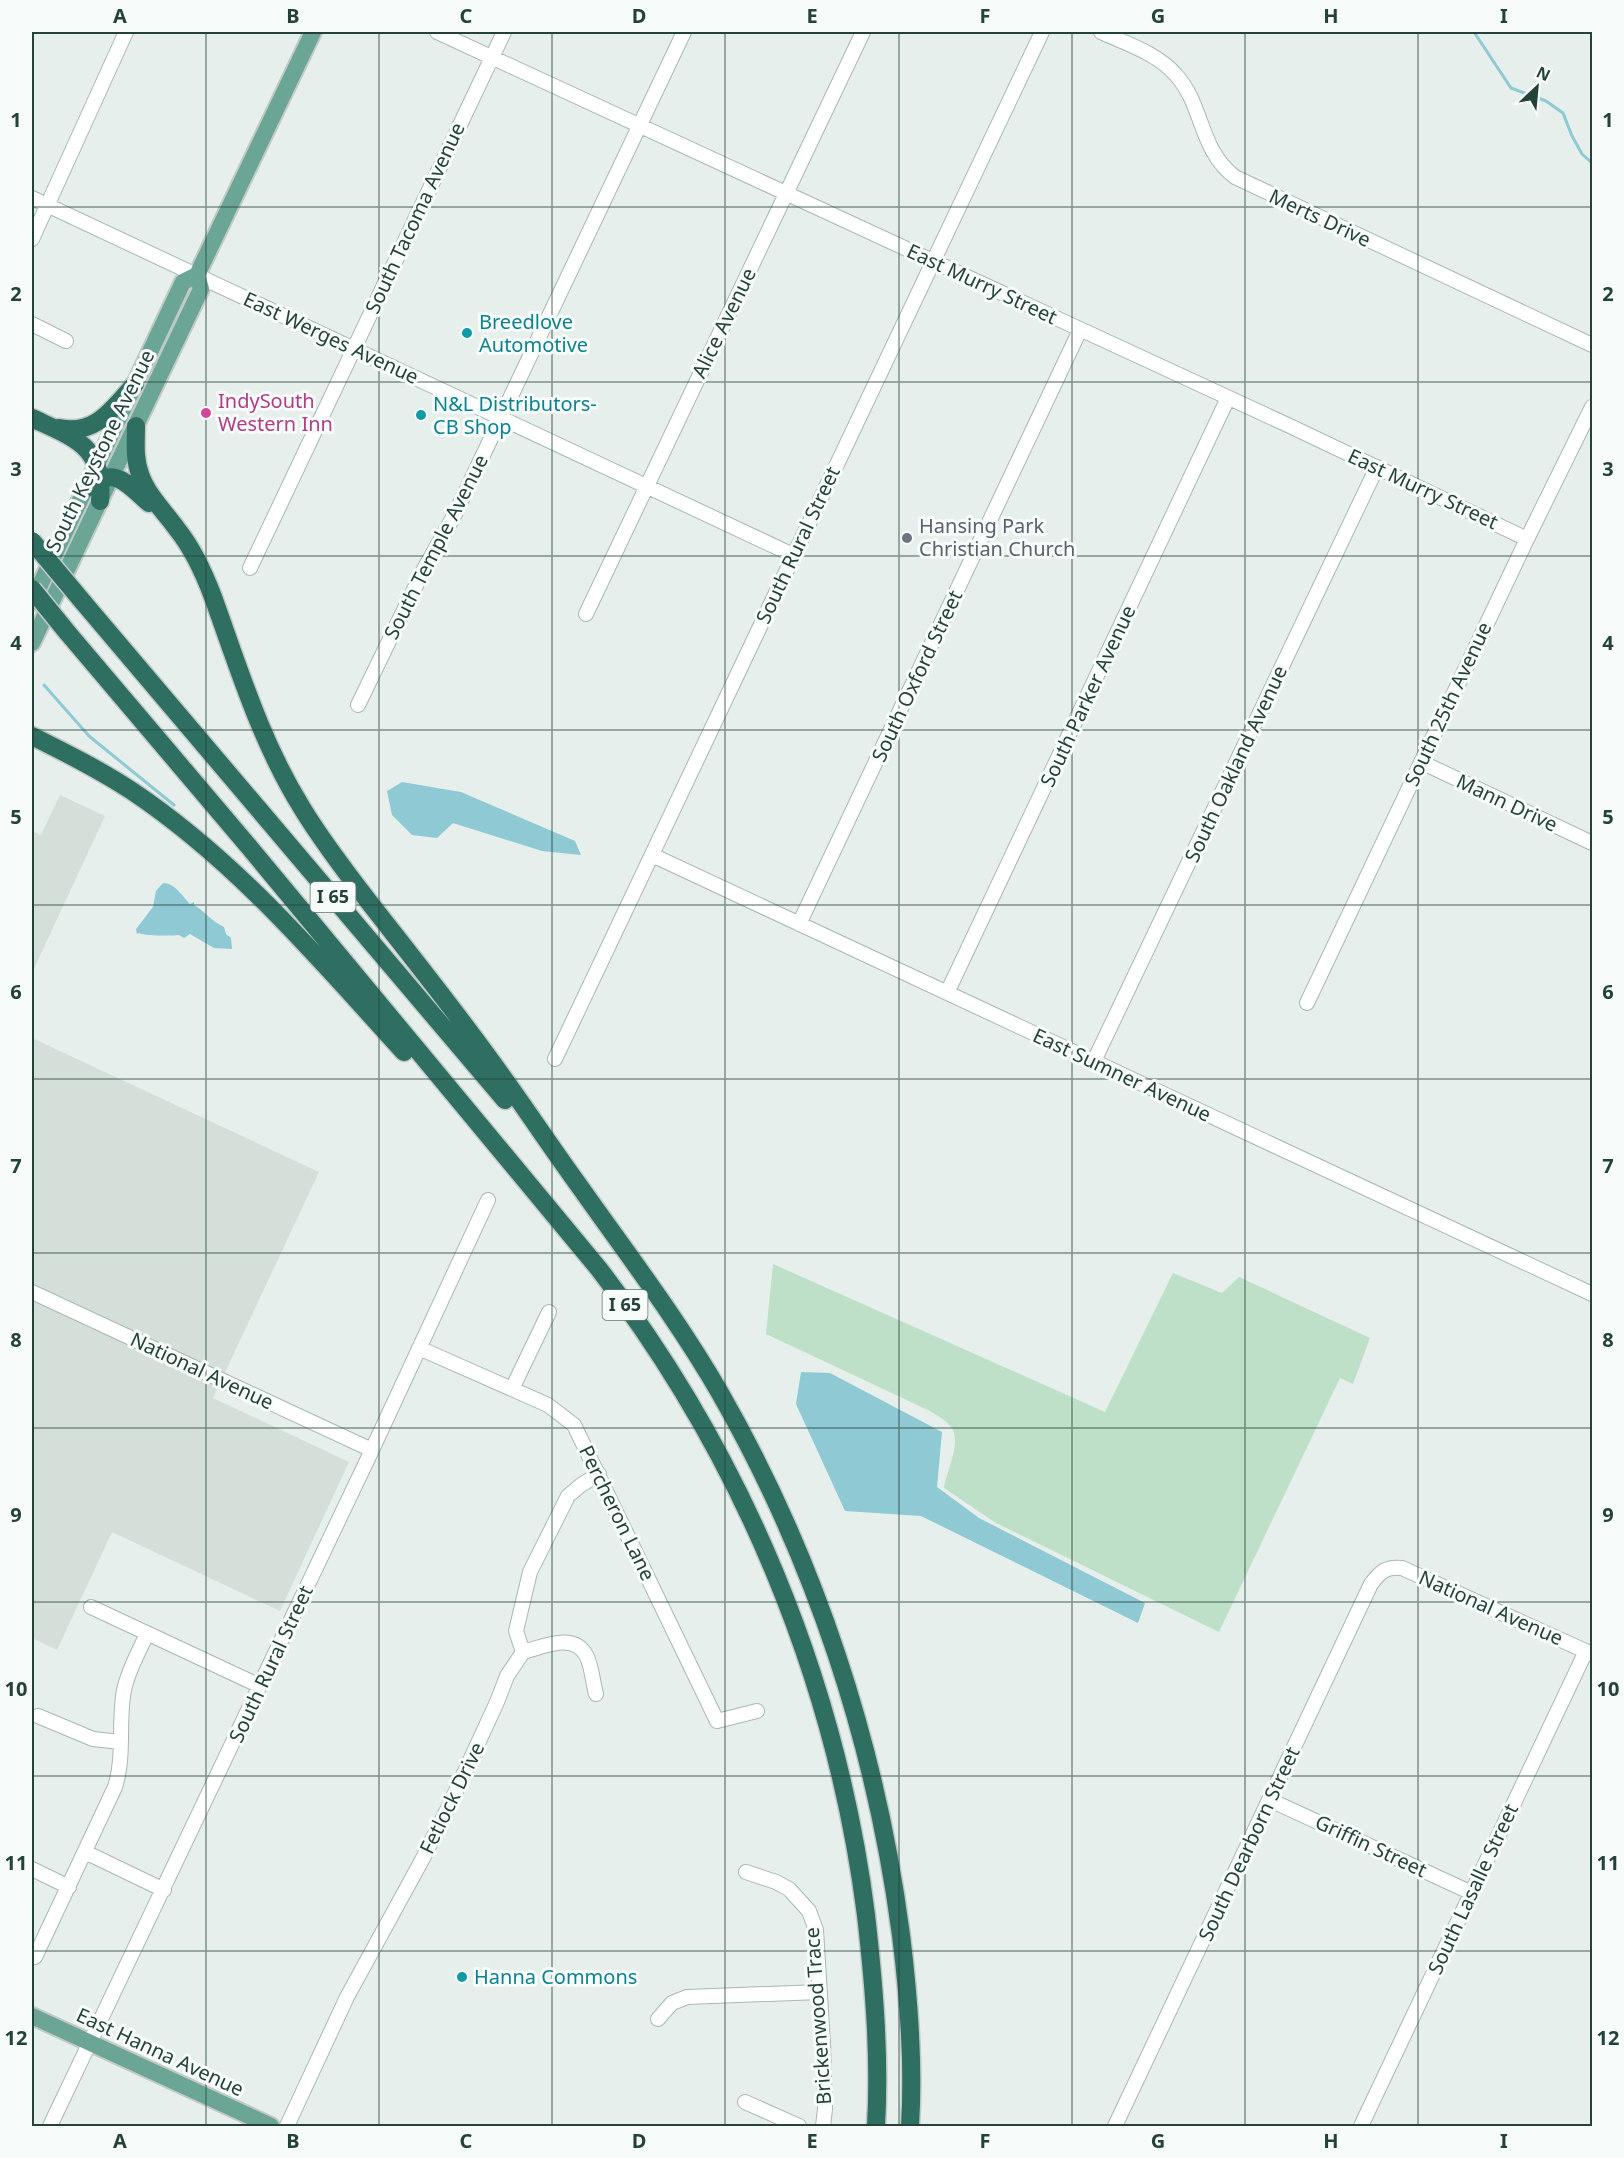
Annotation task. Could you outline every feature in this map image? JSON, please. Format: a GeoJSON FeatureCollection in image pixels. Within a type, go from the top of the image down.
{"type":"FeatureCollection","features":[{"type":"Feature","properties":{"kind":"highway"},"geometry":{"type":"LineString","coordinates":[[38,421],[74,430],[96,424],[135,384]]}},
{"type":"Feature","properties":{"kind":"highway"},"geometry":{"type":"LineString","coordinates":[[38,421],[91,452],[103,473],[100,501]]}},
{"type":"Feature","properties":{"kind":"highway"},"geometry":{"type":"LineString","coordinates":[[136,426],[139,472],[165,514],[186,541],[203,571],[258,722],[300,806],[330,852],[486,1054],[582,1191]]}},
{"type":"Feature","properties":{"kind":"highway"},"geometry":{"type":"LineString","coordinates":[[103,473],[126,481],[148,502],[165,514]]}},
{"type":"Feature","properties":{"kind":"highway"},"geometry":{"type":"LineString","coordinates":[[85,489],[103,473]]}},
{"type":"Feature","properties":{"kind":"highway","name":"I 65"},"geometry":{"type":"LineString","coordinates":[[32,541],[582,1191],[650,1283],[721,1396],[791,1536],[834,1646],[871,1774],[895,1897],[904,1961],[910,2029],[912,2089],[910,2127]]}},
{"type":"Feature","properties":{"kind":"highway","name":"I 65"},"geometry":{"type":"LineString","coordinates":[[32,589],[551,1211],[612,1287],[651,1341],[692,1406],[737,1490],[762,1543],[796,1628],[820,1697],[834,1751],[860,1873],[869,1939],[877,2064],[876,2127]]}},
{"type":"Feature","properties":{"kind":"highway"},"geometry":{"type":"LineString","coordinates":[[34,738],[131,790],[184,829],[239,876],[288,924],[551,1211]]}},
{"type":"Feature","properties":{"kind":"main road","name":"South Keystone Avenue"},"geometry":{"type":"LineString","coordinates":[[103,473],[135,384],[183,282],[197,275],[313,32]]}},
{"type":"Feature","properties":{"kind":"main road","name":"South Keystone Avenue"},"geometry":{"type":"LineString","coordinates":[[103,473],[136,426],[201,289],[197,275]]}},
{"type":"Feature","properties":{"kind":"main road","name":"South Keystone Avenue"},"geometry":{"type":"LineString","coordinates":[[32,602],[85,489]]}},
{"type":"Feature","properties":{"kind":"main road","name":"South Keystone Avenue"},"geometry":{"type":"LineString","coordinates":[[32,643],[100,501]]}},
{"type":"Feature","properties":{"kind":"main road","name":"East Hanna Avenue"},"geometry":{"type":"LineString","coordinates":[[32,2016],[271,2127]]}},
{"type":"Feature","properties":{"kind":"street"},"geometry":{"type":"LineString","coordinates":[[32,238],[126,32]]}},
{"type":"Feature","properties":{"kind":"street","name":"East Murry Street"},"geometry":{"type":"LineString","coordinates":[[437,32],[1527,538]]}},
{"type":"Feature","properties":{"kind":"street","name":"South Tacoma Avenue"},"geometry":{"type":"LineString","coordinates":[[250,568],[504,32]]}},
{"type":"Feature","properties":{"kind":"street","name":"South Temple Avenue"},"geometry":{"type":"LineString","coordinates":[[358,705],[423,571],[455,514],[684,32]]}},
{"type":"Feature","properties":{"kind":"street","name":"Alice Avenue"},"geometry":{"type":"LineString","coordinates":[[586,614],[863,32]]}},
{"type":"Feature","properties":{"kind":"street","name":"South Rural Street"},"geometry":{"type":"LineString","coordinates":[[555,1059],[1042,32]]}},
{"type":"Feature","properties":{"kind":"street","name":"Merts Drive"},"geometry":{"type":"LineString","coordinates":[[1101,32],[1163,61],[1178,76],[1191,98],[1212,152],[1235,177],[1593,345]]}},
{"type":"Feature","properties":{"kind":"street","name":"East Werges Avenue"},"geometry":{"type":"LineString","coordinates":[[32,198],[793,555]]}},
{"type":"Feature","properties":{"kind":"street"},"geometry":{"type":"LineString","coordinates":[[32,324],[66,341]]}},
{"type":"Feature","properties":{"kind":"street","name":"South Oxford Street"},"geometry":{"type":"LineString","coordinates":[[799,924],[1080,330]]}},
{"type":"Feature","properties":{"kind":"street","name":"South Parker Avenue"},"geometry":{"type":"LineString","coordinates":[[947,993],[1228,398]]}},
{"type":"Feature","properties":{"kind":"street","name":"South 25th Avenue"},"geometry":{"type":"LineString","coordinates":[[1307,1003],[1527,538],[1593,407]]}},
{"type":"Feature","properties":{"kind":"street","name":"South Oakland Avenue"},"geometry":{"type":"LineString","coordinates":[[1094,1061],[1377,467]]}},
{"type":"Feature","properties":{"kind":"street","name":"Mann Drive"},"geometry":{"type":"LineString","coordinates":[[1420,762],[1593,843]]}},
{"type":"Feature","properties":{"kind":"street","name":"East Sumner Avenue"},"geometry":{"type":"LineString","coordinates":[[652,855],[1593,1294]]}},
{"type":"Feature","properties":{"kind":"street","name":"South Rural Street"},"geometry":{"type":"LineString","coordinates":[[50,2127],[372,1450],[488,1200]]}},
{"type":"Feature","properties":{"kind":"street","name":"National Avenue"},"geometry":{"type":"LineString","coordinates":[[32,1292],[372,1450]]}},
{"type":"Feature","properties":{"kind":"street"},"geometry":{"type":"LineString","coordinates":[[512,1389],[549,1312]]}},
{"type":"Feature","properties":{"kind":"street","name":"Percheron Lane"},"geometry":{"type":"LineString","coordinates":[[419,1348],[548,1405],[574,1425],[717,1721],[757,1711]]}},
{"type":"Feature","properties":{"kind":"street"},"geometry":{"type":"LineString","coordinates":[[596,1694],[587,1657],[577,1646],[557,1642],[523,1652],[516,1631],[530,1572],[568,1497],[580,1485],[599,1474]]}},
{"type":"Feature","properties":{"kind":"street","name":"National Avenue"},"geometry":{"type":"LineString","coordinates":[[1389,1567],[1410,1572],[1589,1653]]}},
{"type":"Feature","properties":{"kind":"street","name":"South Dearborn Street"},"geometry":{"type":"LineString","coordinates":[[1115,2127],[1371,1584],[1380,1572],[1389,1567]]}},
{"type":"Feature","properties":{"kind":"street"},"geometry":{"type":"LineString","coordinates":[[91,1607],[260,1686]]}},
{"type":"Feature","properties":{"kind":"street"},"geometry":{"type":"LineString","coordinates":[[36,1957],[116,1783],[125,1684],[147,1634]]}},
{"type":"Feature","properties":{"kind":"street","name":"Fetlock Drive"},"geometry":{"type":"LineString","coordinates":[[287,2127],[337,2017],[422,1860],[450,1804],[507,1676],[523,1652]]}},
{"type":"Feature","properties":{"kind":"street","name":"South Lasalle Street"},"geometry":{"type":"LineString","coordinates":[[1361,2127],[1589,1653]]}},
{"type":"Feature","properties":{"kind":"street"},"geometry":{"type":"LineString","coordinates":[[38,1716],[93,1739],[120,1742]]}},
{"type":"Feature","properties":{"kind":"street","name":"Griffin Street"},"geometry":{"type":"LineString","coordinates":[[1270,1800],[1472,1893]]}},
{"type":"Feature","properties":{"kind":"street"},"geometry":{"type":"LineString","coordinates":[[85,1852],[164,1890]]}},
{"type":"Feature","properties":{"kind":"street"},"geometry":{"type":"LineString","coordinates":[[32,1869],[69,1887]]}},
{"type":"Feature","properties":{"kind":"street","name":"Brickenwood Trace"},"geometry":{"type":"LineString","coordinates":[[746,1872],[789,1889],[809,1911],[818,1940],[825,2109],[823,2127]]}},
{"type":"Feature","properties":{"kind":"street"},"geometry":{"type":"LineString","coordinates":[[658,2019],[672,2003],[687,1998],[820,1992]]}},
{"type":"Feature","properties":{"kind":"street"},"geometry":{"type":"LineString","coordinates":[[745,2102],[799,2127]]}},
{"type":"Feature","properties":{"kind":"shaded area"},"geometry":{"type":"Polygon","coordinates":[[[60,795],[105,816],[32,973],[32,831],[41,835],[60,795]]]}},
{"type":"Feature","properties":{"kind":"shaded area"},"geometry":{"type":"Polygon","coordinates":[[[32,1038],[319,1172],[213,1398],[349,1462],[280,1611],[112,1532],[57,1650],[32,1638],[32,1038]]]}},
{"type":"Feature","properties":{"kind":"green space"},"geometry":{"type":"Polygon","coordinates":[[[773,1264],[1105,1412],[1173,1273],[1222,1293],[1239,1277],[1370,1338],[1353,1384],[1340,1378],[1219,1632],[996,1523],[944,1488],[955,1444],[953,1430],[946,1422],[930,1411],[766,1334],[773,1264]]]}},
{"type":"Feature","properties":{"kind":"water"},"geometry":{"type":"Polygon","coordinates":[[[402,782],[461,792],[575,841],[581,855],[542,851],[453,823],[437,838],[412,835],[392,815],[387,791],[402,782]]]}},
{"type":"Feature","properties":{"kind":"water"},"geometry":{"type":"Polygon","coordinates":[[[163,883],[175,888],[190,904],[194,902],[194,905],[224,927],[226,934],[231,938],[232,949],[214,948],[190,934],[184,938],[179,935],[137,934],[136,929],[153,907],[156,891],[163,883]]]}},
{"type":"Feature","properties":{"kind":"water"},"geometry":{"type":"Polygon","coordinates":[[[801,1372],[830,1373],[942,1432],[937,1487],[979,1518],[1145,1603],[1138,1623],[921,1516],[845,1511],[796,1404],[801,1372]]]}},
{"type":"Feature","properties":{"kind":"waterway"},"geometry":{"type":"LineString","coordinates":[[1474,32],[1511,88],[1546,101],[1563,113],[1582,154],[1592,163]]}},
{"type":"Feature","properties":{"kind":"waterway"},"geometry":{"type":"LineString","coordinates":[[44,685],[89,736],[174,805]]}},
{"type":"Feature","properties":{"kind":"place","name":"Breedlove Automotive"},"geometry":{"type":"Point","coordinates":[467,333]}},
{"type":"Feature","properties":{"kind":"place","name":"IndySouth Western Inn"},"geometry":{"type":"Point","coordinates":[206,413]}},
{"type":"Feature","properties":{"kind":"place","name":"N&L Distributors- CB Shop"},"geometry":{"type":"Point","coordinates":[421,415]}},
{"type":"Feature","properties":{"kind":"place","name":"Hansing Park Christian Church"},"geometry":{"type":"Point","coordinates":[907,538]}},
{"type":"Feature","properties":{"kind":"place","name":"Hanna Commons"},"geometry":{"type":"Point","coordinates":[462,1977]}}]}
